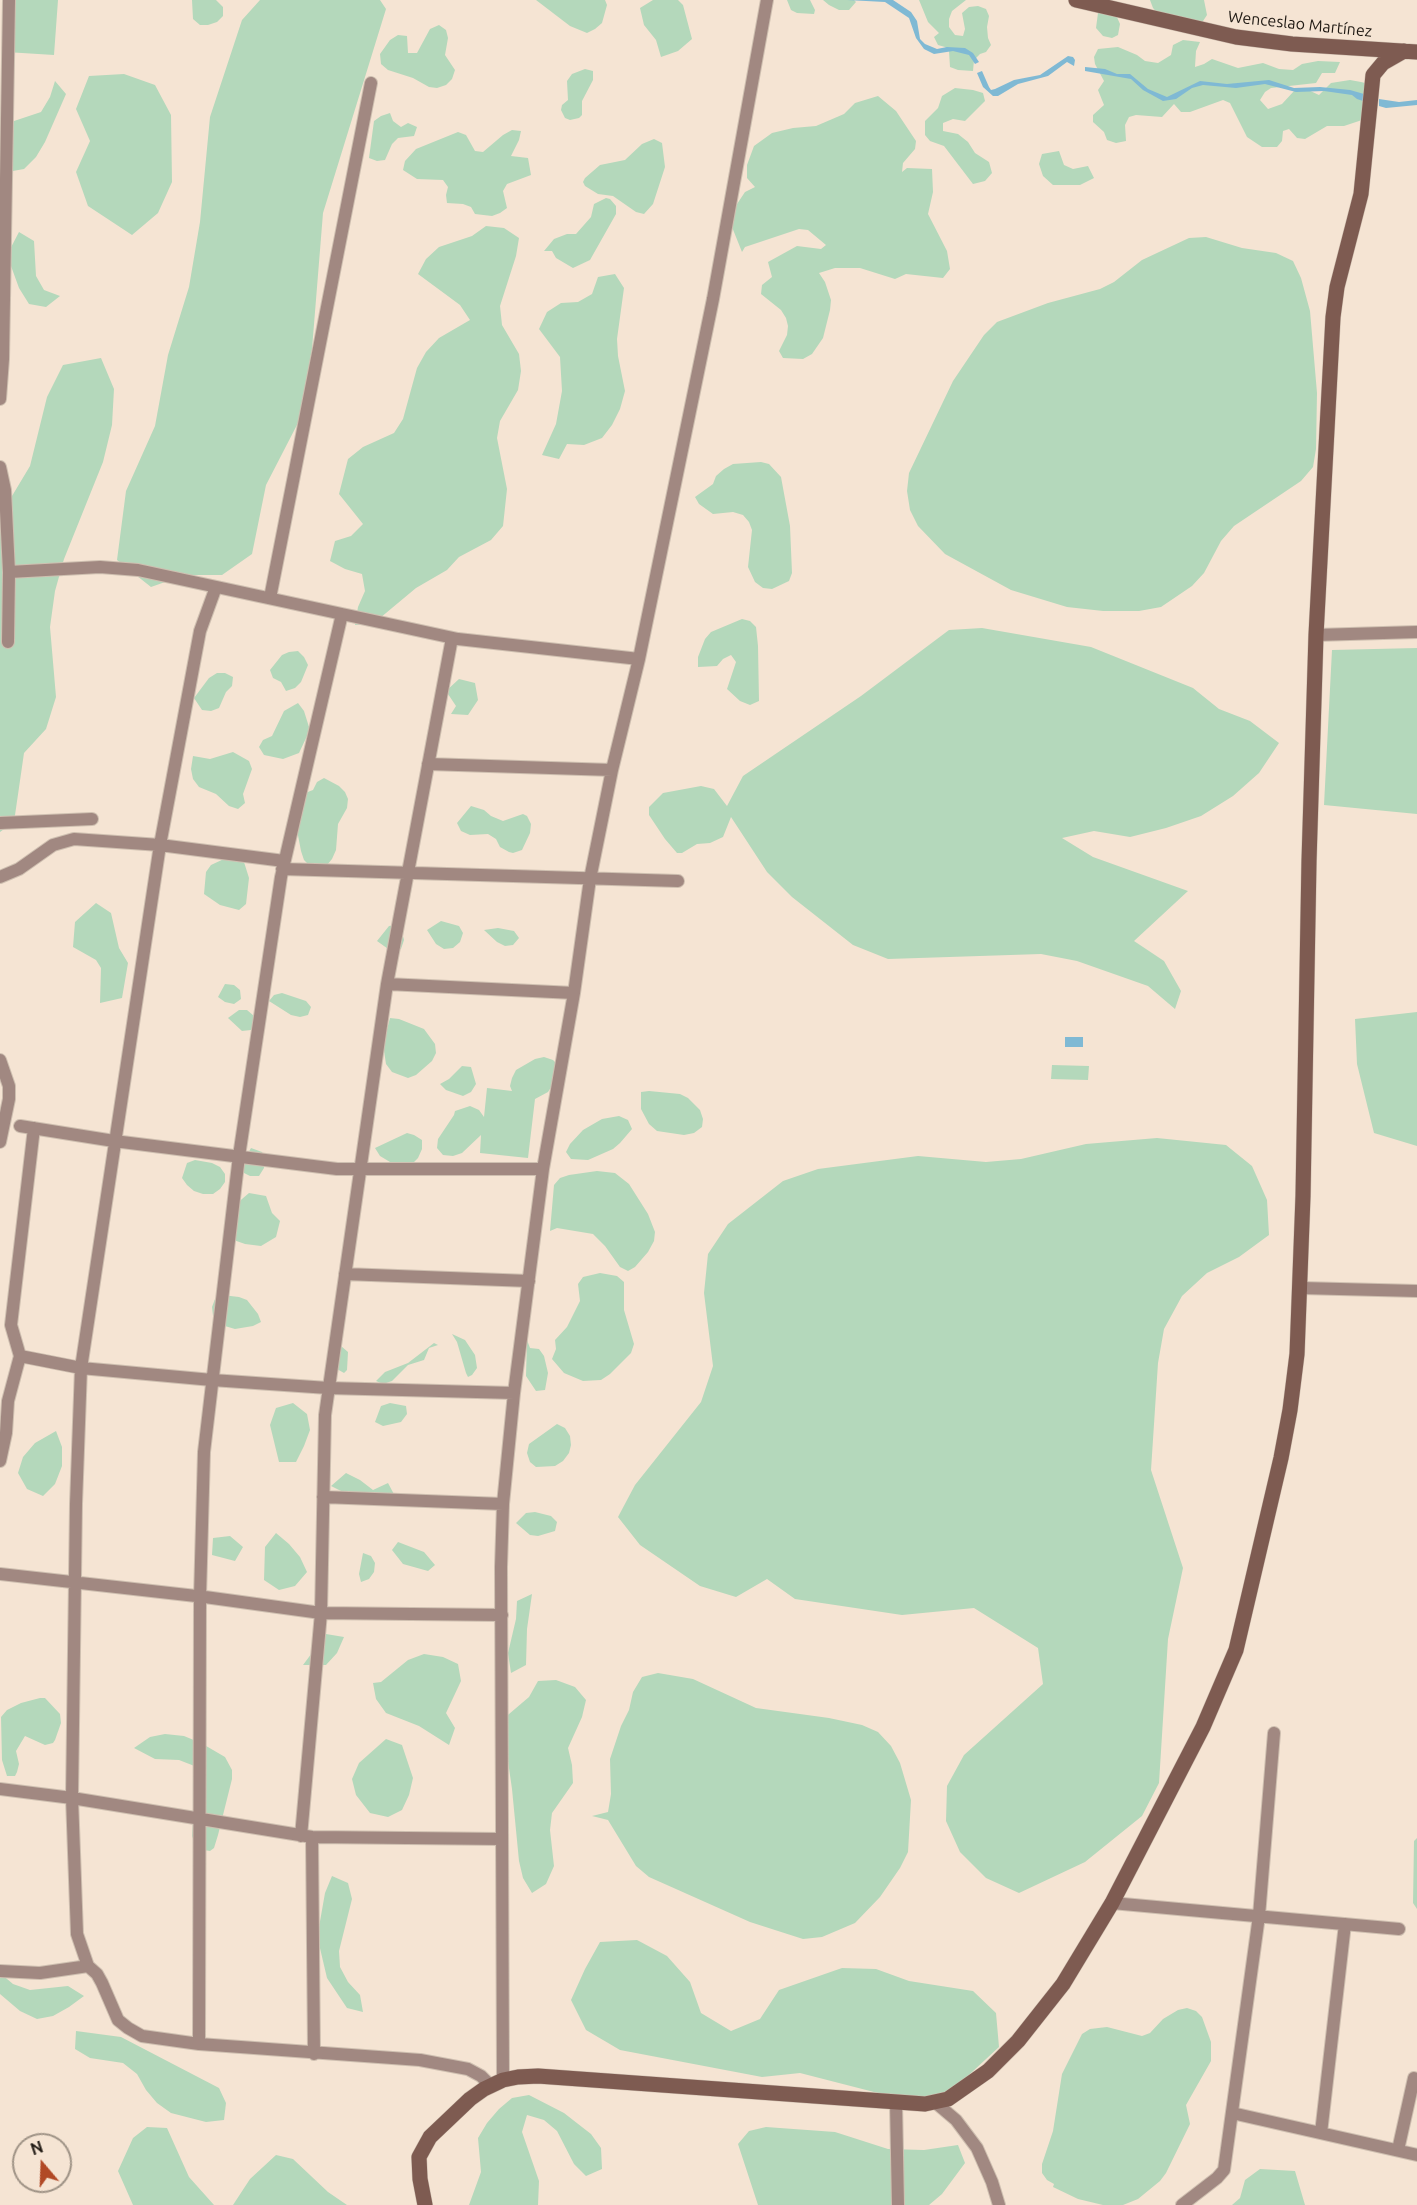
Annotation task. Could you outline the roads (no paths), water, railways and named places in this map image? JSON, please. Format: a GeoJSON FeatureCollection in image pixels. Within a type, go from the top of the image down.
{"type":"FeatureCollection","features":[{"type":"Feature","properties":{"kind":"street"},"geometry":{"type":"LineString","coordinates":[[0,399],[3,359],[9,0]]}},
{"type":"Feature","properties":{"kind":"street"},"geometry":{"type":"LineString","coordinates":[[497,2083],[502,1839],[503,1504],[514,1392],[543,1169],[574,993],[590,879],[612,770],[639,659],[713,299],[766,0]]}},
{"type":"Feature","properties":{"kind":"street","name":"Wenceslao Martínez"},"geometry":{"type":"LineString","coordinates":[[1076,0],[1236,37],[1292,44],[1410,52]]}},
{"type":"Feature","properties":{"kind":"street"},"geometry":{"type":"LineString","coordinates":[[1349,48],[1360,55],[1373,75]]}},
{"type":"Feature","properties":{"kind":"street"},"geometry":{"type":"LineString","coordinates":[[425,2205],[419,2167],[423,2148],[430,2137],[470,2099],[497,2083],[519,2077],[538,2076],[896,2102],[936,2103],[948,2099],[988,2071],[1018,2041],[1063,1984],[1112,1903],[1203,1727],[1236,1650],[1290,1410],[1297,1354],[1301,1288],[1309,861],[1316,635],[1333,317],[1337,287],[1361,194],[1373,75],[1383,63],[1410,52]]}},
{"type":"Feature","properties":{"kind":"street"},"geometry":{"type":"LineString","coordinates":[[270,598],[371,83]]}},
{"type":"Feature","properties":{"kind":"street"},"geometry":{"type":"LineString","coordinates":[[0,469],[5,490],[9,572],[8,642]]}},
{"type":"Feature","properties":{"kind":"street"},"geometry":{"type":"LineString","coordinates":[[9,572],[100,567],[138,570],[452,638],[639,659]]}},
{"type":"Feature","properties":{"kind":"street"},"geometry":{"type":"LineString","coordinates":[[216,587],[200,631],[160,845],[81,1368],[76,1504],[72,1798],[75,1920],[80,1948],[88,1966],[97,1974],[102,1983],[118,2020],[141,2036],[199,2044],[314,2054],[420,2060],[468,2069],[497,2083]]}},
{"type":"Feature","properties":{"kind":"street"},"geometry":{"type":"LineString","coordinates":[[199,2044],[200,1597],[204,1452],[239,1156],[283,865],[342,614]]}},
{"type":"Feature","properties":{"kind":"street"},"geometry":{"type":"LineString","coordinates":[[1316,635],[1417,632]]}},
{"type":"Feature","properties":{"kind":"street"},"geometry":{"type":"LineString","coordinates":[[314,2054],[306,1836],[321,1613],[325,1415],[387,984],[452,638]]}},
{"type":"Feature","properties":{"kind":"street"},"geometry":{"type":"LineString","coordinates":[[429,764],[612,770]]}},
{"type":"Feature","properties":{"kind":"street"},"geometry":{"type":"LineString","coordinates":[[0,823],[92,819]]}},
{"type":"Feature","properties":{"kind":"street"},"geometry":{"type":"LineString","coordinates":[[1,879],[53,845],[74,839],[160,845],[283,865],[408,874],[678,881]]}},
{"type":"Feature","properties":{"kind":"street"},"geometry":{"type":"LineString","coordinates":[[387,984],[574,993]]}},
{"type":"Feature","properties":{"kind":"street"},"geometry":{"type":"LineString","coordinates":[[0,1060],[9,1086],[9,1099],[0,1142]]}},
{"type":"Feature","properties":{"kind":"street"},"geometry":{"type":"LineString","coordinates":[[20,1126],[114,1141],[337,1169],[543,1169]]}},
{"type":"Feature","properties":{"kind":"street"},"geometry":{"type":"LineString","coordinates":[[0,1461],[6,1433],[8,1401],[20,1356],[11,1325],[34,1128]]}},
{"type":"Feature","properties":{"kind":"street"},"geometry":{"type":"LineString","coordinates":[[345,1274],[529,1281]]}},
{"type":"Feature","properties":{"kind":"street"},"geometry":{"type":"LineString","coordinates":[[1301,1288],[1417,1291]]}},
{"type":"Feature","properties":{"kind":"street"},"geometry":{"type":"LineString","coordinates":[[20,1356],[81,1368],[212,1380],[328,1388],[514,1392]]}},
{"type":"Feature","properties":{"kind":"street"},"geometry":{"type":"LineString","coordinates":[[323,1497],[503,1504]]}},
{"type":"Feature","properties":{"kind":"street"},"geometry":{"type":"LineString","coordinates":[[0,1574],[321,1613],[502,1615]]}},
{"type":"Feature","properties":{"kind":"street"},"geometry":{"type":"LineString","coordinates":[[1182,2205],[1224,2170],[1259,1916],[1274,1733]]}},
{"type":"Feature","properties":{"kind":"street"},"geometry":{"type":"LineString","coordinates":[[0,1789],[72,1798],[306,1836],[502,1839]]}},
{"type":"Feature","properties":{"kind":"street"},"geometry":{"type":"LineString","coordinates":[[1112,1903],[1399,1929]]}},
{"type":"Feature","properties":{"kind":"street"},"geometry":{"type":"LineString","coordinates":[[1321,2133],[1345,1924]]}},
{"type":"Feature","properties":{"kind":"street"},"geometry":{"type":"LineString","coordinates":[[0,1971],[40,1973],[88,1966]]}},
{"type":"Feature","properties":{"kind":"street"},"geometry":{"type":"LineString","coordinates":[[1398,2150],[1414,2079]]}},
{"type":"Feature","properties":{"kind":"street"},"geometry":{"type":"LineString","coordinates":[[896,2102],[898,2205]]}},
{"type":"Feature","properties":{"kind":"street"},"geometry":{"type":"LineString","coordinates":[[936,2103],[956,2120],[977,2148],[999,2205]]}},
{"type":"Feature","properties":{"kind":"street"},"geometry":{"type":"LineString","coordinates":[[1232,2113],[1417,2154]]}},
{"type":"Feature","properties":{"kind":"water"},"geometry":{"type":"Polygon","coordinates":[[[847,0],[893,0],[911,12],[917,21],[920,39],[925,44],[937,49],[965,48],[973,53],[979,62],[975,64],[969,55],[953,51],[934,54],[924,49],[916,38],[909,18],[885,2],[847,0]]]}},
{"type":"Feature","properties":{"kind":"water"},"geometry":{"type":"Polygon","coordinates":[[[1068,56],[1075,60],[1074,66],[1067,62],[1048,76],[1018,84],[998,96],[993,96],[983,87],[977,73],[982,71],[991,90],[1014,80],[1040,75],[1068,56]]]}},
{"type":"Feature","properties":{"kind":"water"},"geometry":{"type":"Polygon","coordinates":[[[1085,67],[1105,69],[1117,74],[1130,74],[1148,89],[1167,97],[1200,81],[1227,84],[1269,80],[1294,88],[1320,87],[1364,94],[1363,101],[1352,95],[1324,91],[1296,92],[1265,84],[1236,88],[1203,85],[1192,88],[1176,99],[1163,101],[1143,90],[1131,79],[1085,71],[1085,67]]]}},
{"type":"Feature","properties":{"kind":"water"},"geometry":{"type":"Polygon","coordinates":[[[1379,99],[1399,102],[1417,100],[1417,105],[1386,108],[1379,106],[1379,99]]]}},
{"type":"Feature","properties":{"kind":"water"},"geometry":{"type":"Polygon","coordinates":[[[1065,1037],[1083,1037],[1083,1047],[1065,1047],[1065,1037]]]}}]}
